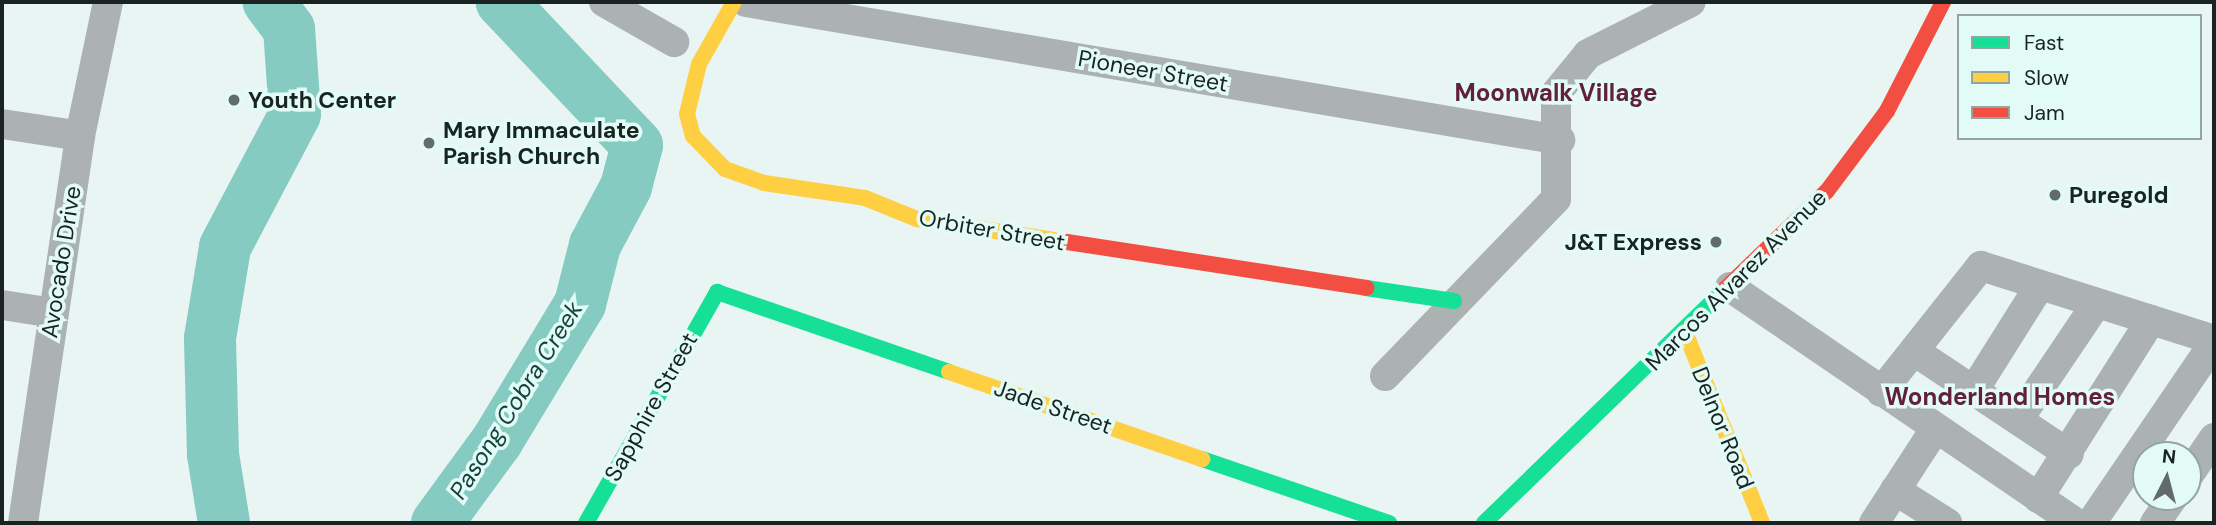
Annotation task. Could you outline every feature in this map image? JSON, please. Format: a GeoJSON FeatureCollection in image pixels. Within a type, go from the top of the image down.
{"type":"FeatureCollection","features":[{"type":"Feature","properties":{"kind":"street","name":"Avocado Drive"},"geometry":{"type":"LineString","coordinates":[[15,518],[53,313],[80,136],[108,2]]}},
{"type":"Feature","properties":{"kind":"street"},"geometry":{"type":"LineString","coordinates":[[604,2],[674,42]]}},
{"type":"Feature","properties":{"kind":"street","name":"Orbiter Street"},"geometry":{"type":"LineString","coordinates":[[734,2],[699,64],[687,114],[693,136],[725,170],[764,183],[865,198],[917,219],[1454,301]]}},
{"type":"Feature","properties":{"kind":"street","name":"Pioneer Street"},"geometry":{"type":"LineString","coordinates":[[746,2],[1560,140]]}},
{"type":"Feature","properties":{"kind":"street"},"geometry":{"type":"LineString","coordinates":[[1385,376],[1454,301],[1504,257],[1556,199],[1560,140],[1556,93],[1588,54],[1691,2]]}},
{"type":"Feature","properties":{"kind":"street","name":"Marcos Alvarez Avenue"},"geometry":{"type":"LineString","coordinates":[[1484,523],[1685,332],[1827,191],[1894,100],[1943,2]]}},
{"type":"Feature","properties":{"kind":"street"},"geometry":{"type":"LineString","coordinates":[[2,124],[80,136]]}},
{"type":"Feature","properties":{"kind":"street"},"geometry":{"type":"LineString","coordinates":[[1881,392],[1980,266],[2214,342],[2091,523]]}},
{"type":"Feature","properties":{"kind":"street"},"geometry":{"type":"LineString","coordinates":[[1974,390],[2040,285]]}},
{"type":"Feature","properties":{"kind":"street"},"geometry":{"type":"LineString","coordinates":[[1730,287],[2076,523]]}},
{"type":"Feature","properties":{"kind":"street","name":"Sapphire Street"},"geometry":{"type":"LineString","coordinates":[[586,523],[717,292]]}},
{"type":"Feature","properties":{"kind":"street","name":"Jade Street"},"geometry":{"type":"LineString","coordinates":[[717,292],[1389,523]]}},
{"type":"Feature","properties":{"kind":"street"},"geometry":{"type":"LineString","coordinates":[[2018,420],[2096,303]]}},
{"type":"Feature","properties":{"kind":"street"},"geometry":{"type":"LineString","coordinates":[[2,305],[53,313]]}},
{"type":"Feature","properties":{"kind":"street"},"geometry":{"type":"LineString","coordinates":[[2038,498],[2069,454],[2151,320]]}},
{"type":"Feature","properties":{"kind":"street","name":"Delnor Road"},"geometry":{"type":"LineString","coordinates":[[1685,332],[1762,523]]}},
{"type":"Feature","properties":{"kind":"street"},"geometry":{"type":"LineString","coordinates":[[1914,351],[2069,454]]}},
{"type":"Feature","properties":{"kind":"street"},"geometry":{"type":"LineString","coordinates":[[1874,523],[1935,429]]}},
{"type":"Feature","properties":{"kind":"street"},"geometry":{"type":"LineString","coordinates":[[2202,456],[2214,438]]}},
{"type":"Feature","properties":{"kind":"street"},"geometry":{"type":"LineString","coordinates":[[1895,490],[1947,523]]}},
{"type":"Feature","properties":{"kind":"waterway","name":"Pasong Cobra Creek"},"geometry":{"type":"LineString","coordinates":[[224,523],[213,454],[210,338],[225,247],[295,114],[289,29],[269,2]]}},
{"type":"Feature","properties":{"kind":"waterway","name":"Pasong Cobra Creek"},"geometry":{"type":"LineString","coordinates":[[437,523],[497,441],[580,304],[595,245],[626,187],[637,145],[502,2]]}},
{"type":"Feature","properties":{"kind":"traffic: fast"},"geometry":{"type":"LineString","coordinates":[[1366,288],[1454,301]]}},
{"type":"Feature","properties":{"kind":"traffic: fast"},"geometry":{"type":"LineString","coordinates":[[586,523],[717,292],[949,372]]}},
{"type":"Feature","properties":{"kind":"traffic: fast"},"geometry":{"type":"LineString","coordinates":[[1484,523],[1721,293]]}},
{"type":"Feature","properties":{"kind":"traffic: fast"},"geometry":{"type":"LineString","coordinates":[[1202,459],[1389,523]]}},
{"type":"Feature","properties":{"kind":"traffic: slow"},"geometry":{"type":"LineString","coordinates":[[734,2],[699,64],[687,114],[693,136],[725,169],[764,183],[865,198],[917,219],[1067,242]]}},
{"type":"Feature","properties":{"kind":"traffic: slow"},"geometry":{"type":"LineString","coordinates":[[1685,332],[1762,523]]}},
{"type":"Feature","properties":{"kind":"traffic: slow"},"geometry":{"type":"LineString","coordinates":[[949,372],[1202,459]]}},
{"type":"Feature","properties":{"kind":"traffic: jam"},"geometry":{"type":"LineString","coordinates":[[1721,293],[1827,191],[1887,111],[1943,2]]}},
{"type":"Feature","properties":{"kind":"traffic: jam"},"geometry":{"type":"LineString","coordinates":[[1067,242],[1366,288]]}},
{"type":"Feature","properties":{"kind":"place","name":"Youth Center"},"geometry":{"type":"Point","coordinates":[234,100]}},
{"type":"Feature","properties":{"kind":"place","name":"Mary Immaculate Parish Church"},"geometry":{"type":"Point","coordinates":[429,143]}},
{"type":"Feature","properties":{"kind":"place","name":"Puregold"},"geometry":{"type":"Point","coordinates":[2055,195]}},
{"type":"Feature","properties":{"kind":"place","name":"J&T Express"},"geometry":{"type":"Point","coordinates":[1716,242]}},
{"type":"Feature","properties":{"kind":"district","name":"Moonwalk Village"},"geometry":{"type":"Point","coordinates":[1556,93]}},
{"type":"Feature","properties":{"kind":"district","name":"Wonderland Homes"},"geometry":{"type":"Point","coordinates":[2000,397]}}]}
